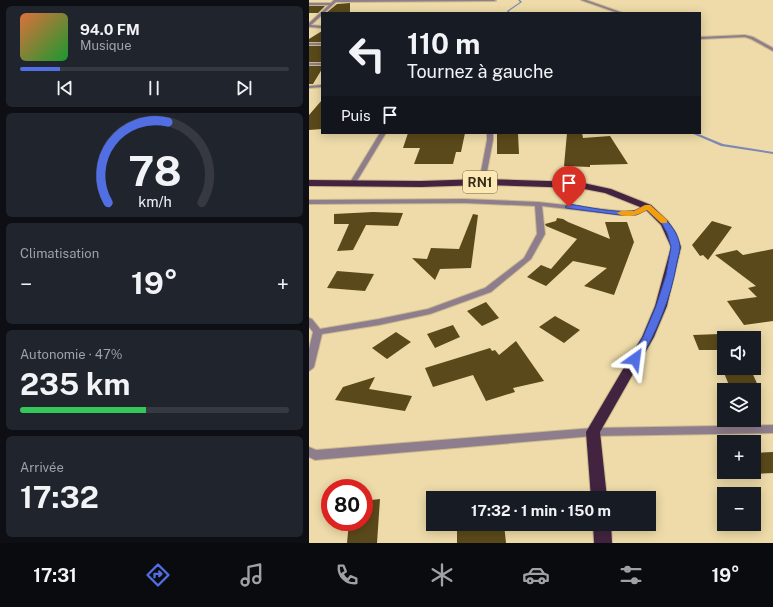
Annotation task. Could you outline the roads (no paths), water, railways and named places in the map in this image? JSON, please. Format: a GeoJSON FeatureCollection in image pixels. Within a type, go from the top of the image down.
{"type":"FeatureCollection","features":[{"type":"Feature","properties":{"kind":"highway","name":"RN1"},"geometry":{"type":"LineString","coordinates":[[309,184],[421,184],[482,182],[579,186],[608,191],[648,207],[665,223],[671,233],[675,247],[671,275],[661,306],[648,337],[593,432]]}},
{"type":"Feature","properties":{"kind":"highway"},"geometry":{"type":"LineString","coordinates":[[593,432],[598,491]]}},
{"type":"Feature","properties":{"kind":"highway"},"geometry":{"type":"LineString","coordinates":[[602,531],[603,543]]}},
{"type":"Feature","properties":{"kind":"street"},"geometry":{"type":"LineString","coordinates":[[323,12],[335,0],[494,1]]}},
{"type":"Feature","properties":{"kind":"street"},"geometry":{"type":"LineString","coordinates":[[583,0],[618,12]]}},
{"type":"Feature","properties":{"kind":"street"},"geometry":{"type":"LineString","coordinates":[[309,4],[331,4]]}},
{"type":"Feature","properties":{"kind":"street"},"geometry":{"type":"LineString","coordinates":[[309,26],[321,14]]}},
{"type":"Feature","properties":{"kind":"street"},"geometry":{"type":"LineString","coordinates":[[309,26],[321,27]]}},
{"type":"Feature","properties":{"kind":"street"},"geometry":{"type":"LineString","coordinates":[[701,38],[745,36],[752,38],[773,50]]}},
{"type":"Feature","properties":{"kind":"street"},"geometry":{"type":"LineString","coordinates":[[309,44],[321,44]]}},
{"type":"Feature","properties":{"kind":"street"},"geometry":{"type":"LineString","coordinates":[[309,64],[321,64]]}},
{"type":"Feature","properties":{"kind":"street"},"geometry":{"type":"LineString","coordinates":[[309,92],[312,87]]}},
{"type":"Feature","properties":{"kind":"street"},"geometry":{"type":"LineString","coordinates":[[352,184],[382,134]]}},
{"type":"Feature","properties":{"kind":"street"},"geometry":{"type":"LineString","coordinates":[[482,182],[490,140],[489,134]]}},
{"type":"Feature","properties":{"kind":"street"},"geometry":{"type":"LineString","coordinates":[[309,202],[464,201],[538,204],[620,213],[636,213],[648,207]]}},
{"type":"Feature","properties":{"kind":"street"},"geometry":{"type":"LineString","coordinates":[[318,332],[379,322],[430,310],[488,290],[527,259],[541,234],[538,204]]}},
{"type":"Feature","properties":{"kind":"street"},"geometry":{"type":"LineString","coordinates":[[309,321],[318,332]]}},
{"type":"Feature","properties":{"kind":"street"},"geometry":{"type":"LineString","coordinates":[[309,367],[318,332]]}},
{"type":"Feature","properties":{"kind":"street"},"geometry":{"type":"LineString","coordinates":[[309,452],[315,455],[593,432],[773,429]]}},
{"type":"Feature","properties":{"kind":"waterway"},"geometry":{"type":"LineString","coordinates":[[508,12],[521,2],[519,0]]}},
{"type":"Feature","properties":{"kind":"waterway"},"geometry":{"type":"LineString","coordinates":[[695,134],[722,145],[773,153]]}}]}
